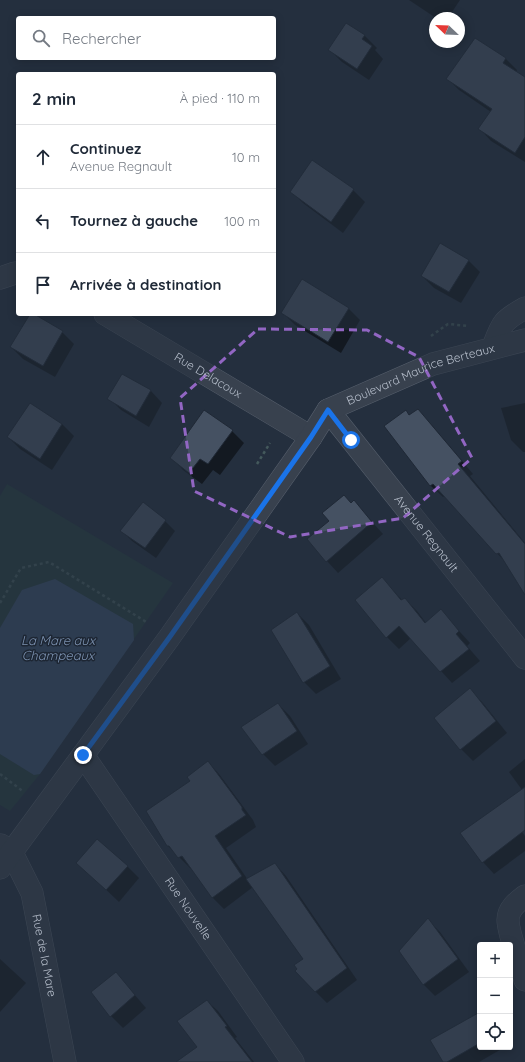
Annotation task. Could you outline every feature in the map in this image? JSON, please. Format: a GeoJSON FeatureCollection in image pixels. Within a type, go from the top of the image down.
{"type":"FeatureCollection","features":[{"type":"Feature","properties":{"kind":"street"},"geometry":{"type":"LineString","coordinates":[[0,278],[16,273]]}},
{"type":"Feature","properties":{"kind":"street"},"geometry":{"type":"LineString","coordinates":[[493,348],[502,326],[509,317],[525,308]]}},
{"type":"Feature","properties":{"kind":"street","name":"Rue Delacoux"},"geometry":{"type":"LineString","coordinates":[[108,316],[311,437]]}},
{"type":"Feature","properties":{"kind":"street","name":"Boulevard Maurice Berteaux"},"geometry":{"type":"LineString","coordinates":[[328,410],[432,364],[525,340]]}},
{"type":"Feature","properties":{"kind":"street"},"geometry":{"type":"LineString","coordinates":[[4,855],[83,755],[169,638],[311,437],[328,410]]}},
{"type":"Feature","properties":{"kind":"street","name":"Avenue Regnault"},"geometry":{"type":"LineString","coordinates":[[328,410],[525,658]]}},
{"type":"Feature","properties":{"kind":"street","name":"Rue Nouvelle"},"geometry":{"type":"LineString","coordinates":[[83,755],[293,1062]]}},
{"type":"Feature","properties":{"kind":"street","name":"Rue de la Mare"},"geometry":{"type":"LineString","coordinates":[[4,855],[32,893],[65,1062]]}},
{"type":"Feature","properties":{"kind":"street"},"geometry":{"type":"LineString","coordinates":[[525,896],[514,904],[508,920],[525,980]]}},
{"type":"Feature","properties":{"kind":"path"},"geometry":{"type":"LineString","coordinates":[[0,603],[21,568],[49,562],[169,638]]}},
{"type":"Feature","properties":{"kind":"highlighted area"},"geometry":{"type":"Polygon","coordinates":[[[258,329],[367,330],[419,357],[472,458],[403,518],[290,537],[194,491],[180,398],[258,329]]]}},
{"type":"Feature","properties":{"kind":"green space"},"geometry":{"type":"Polygon","coordinates":[[[7,484],[173,583],[40,774],[10,811],[0,805],[0,496],[7,484]]]}},
{"type":"Feature","properties":{"kind":"water","name":"La Mare aux Champeaux"},"geometry":{"type":"Polygon","coordinates":[[[55,579],[133,624],[134,640],[40,774],[34,775],[0,754],[0,628],[22,590],[55,579]]]}},
{"type":"Feature","properties":{"kind":"building"},"geometry":{"type":"Polygon","coordinates":[[[346,23],[365,35],[362,39],[372,46],[357,69],[328,50],[346,23]]]}},
{"type":"Feature","properties":{"kind":"building"},"geometry":{"type":"Polygon","coordinates":[[[475,38],[506,58],[503,63],[525,77],[525,137],[515,153],[478,129],[492,109],[446,79],[475,38]]]}},
{"type":"Feature","properties":{"kind":"building"},"geometry":{"type":"Polygon","coordinates":[[[312,160],[354,189],[331,222],[290,192],[312,160]]]}},
{"type":"Feature","properties":{"kind":"building"},"geometry":{"type":"Polygon","coordinates":[[[440,243],[469,260],[449,292],[421,276],[440,243]]]}},
{"type":"Feature","properties":{"kind":"building"},"geometry":{"type":"Polygon","coordinates":[[[302,279],[349,308],[328,342],[281,313],[302,279]]]}},
{"type":"Feature","properties":{"kind":"building"},"geometry":{"type":"Polygon","coordinates":[[[29,316],[37,316],[63,331],[43,366],[10,347],[29,316]]]}},
{"type":"Feature","properties":{"kind":"building"},"geometry":{"type":"Polygon","coordinates":[[[122,374],[151,390],[136,416],[107,399],[122,374]]]}},
{"type":"Feature","properties":{"kind":"building"},"geometry":{"type":"Polygon","coordinates":[[[30,403],[62,424],[40,459],[7,437],[30,403]]]}},
{"type":"Feature","properties":{"kind":"building"},"geometry":{"type":"Polygon","coordinates":[[[418,409],[462,461],[458,464],[525,544],[525,595],[499,553],[496,554],[433,484],[430,486],[384,426],[406,410],[409,415],[418,409]]]}},
{"type":"Feature","properties":{"kind":"building"},"geometry":{"type":"Polygon","coordinates":[[[204,410],[233,430],[208,464],[200,459],[189,473],[170,458],[204,410]]]}},
{"type":"Feature","properties":{"kind":"building"},"geometry":{"type":"Polygon","coordinates":[[[344,495],[351,503],[354,500],[372,522],[326,562],[307,539],[329,521],[322,513],[344,495]]]}},
{"type":"Feature","properties":{"kind":"building"},"geometry":{"type":"Polygon","coordinates":[[[143,502],[166,520],[145,548],[120,531],[143,502]]]}},
{"type":"Feature","properties":{"kind":"building"},"geometry":{"type":"Polygon","coordinates":[[[382,577],[401,600],[405,598],[425,623],[441,609],[459,631],[456,634],[469,649],[440,672],[399,626],[386,638],[355,600],[382,577]]]}},
{"type":"Feature","properties":{"kind":"building"},"geometry":{"type":"Polygon","coordinates":[[[297,612],[330,666],[303,683],[271,630],[297,612]]]}},
{"type":"Feature","properties":{"kind":"building"},"geometry":{"type":"Polygon","coordinates":[[[470,688],[496,721],[460,750],[434,718],[470,688]]]}},
{"type":"Feature","properties":{"kind":"building"},"geometry":{"type":"Polygon","coordinates":[[[278,703],[297,731],[262,755],[241,727],[278,703]]]}},
{"type":"Feature","properties":{"kind":"building"},"geometry":{"type":"Polygon","coordinates":[[[208,761],[242,807],[242,810],[246,815],[215,836],[242,876],[212,898],[182,856],[178,858],[169,846],[167,846],[146,811],[190,781],[187,777],[208,761]]]}},
{"type":"Feature","properties":{"kind":"building"},"geometry":{"type":"Polygon","coordinates":[[[525,787],[525,830],[482,863],[460,833],[525,787]]]}},
{"type":"Feature","properties":{"kind":"building"},"geometry":{"type":"Polygon","coordinates":[[[97,839],[128,866],[106,890],[76,863],[97,839]]]}},
{"type":"Feature","properties":{"kind":"building"},"geometry":{"type":"Polygon","coordinates":[[[275,863],[347,968],[315,992],[295,971],[297,969],[294,965],[303,959],[246,879],[275,863]]]}},
{"type":"Feature","properties":{"kind":"building"},"geometry":{"type":"Polygon","coordinates":[[[428,918],[458,959],[423,985],[399,951],[428,918]]]}},
{"type":"Feature","properties":{"kind":"building"},"geometry":{"type":"Polygon","coordinates":[[[116,972],[135,995],[110,1017],[91,992],[116,972]]]}},
{"type":"Feature","properties":{"kind":"building"},"geometry":{"type":"Polygon","coordinates":[[[207,1000],[227,1026],[225,1027],[252,1062],[176,1062],[197,1047],[177,1021],[207,1000]]]}},
{"type":"Feature","properties":{"kind":"building"},"geometry":{"type":"Polygon","coordinates":[[[477,1014],[477,1045],[447,1062],[443,1062],[430,1040],[477,1014]]]}},
{"type":"Feature","properties":{"kind":"route"},"geometry":{"type":"LineString","coordinates":[[83,755],[169,638],[311,437],[328,410],[351,440]]}}]}
